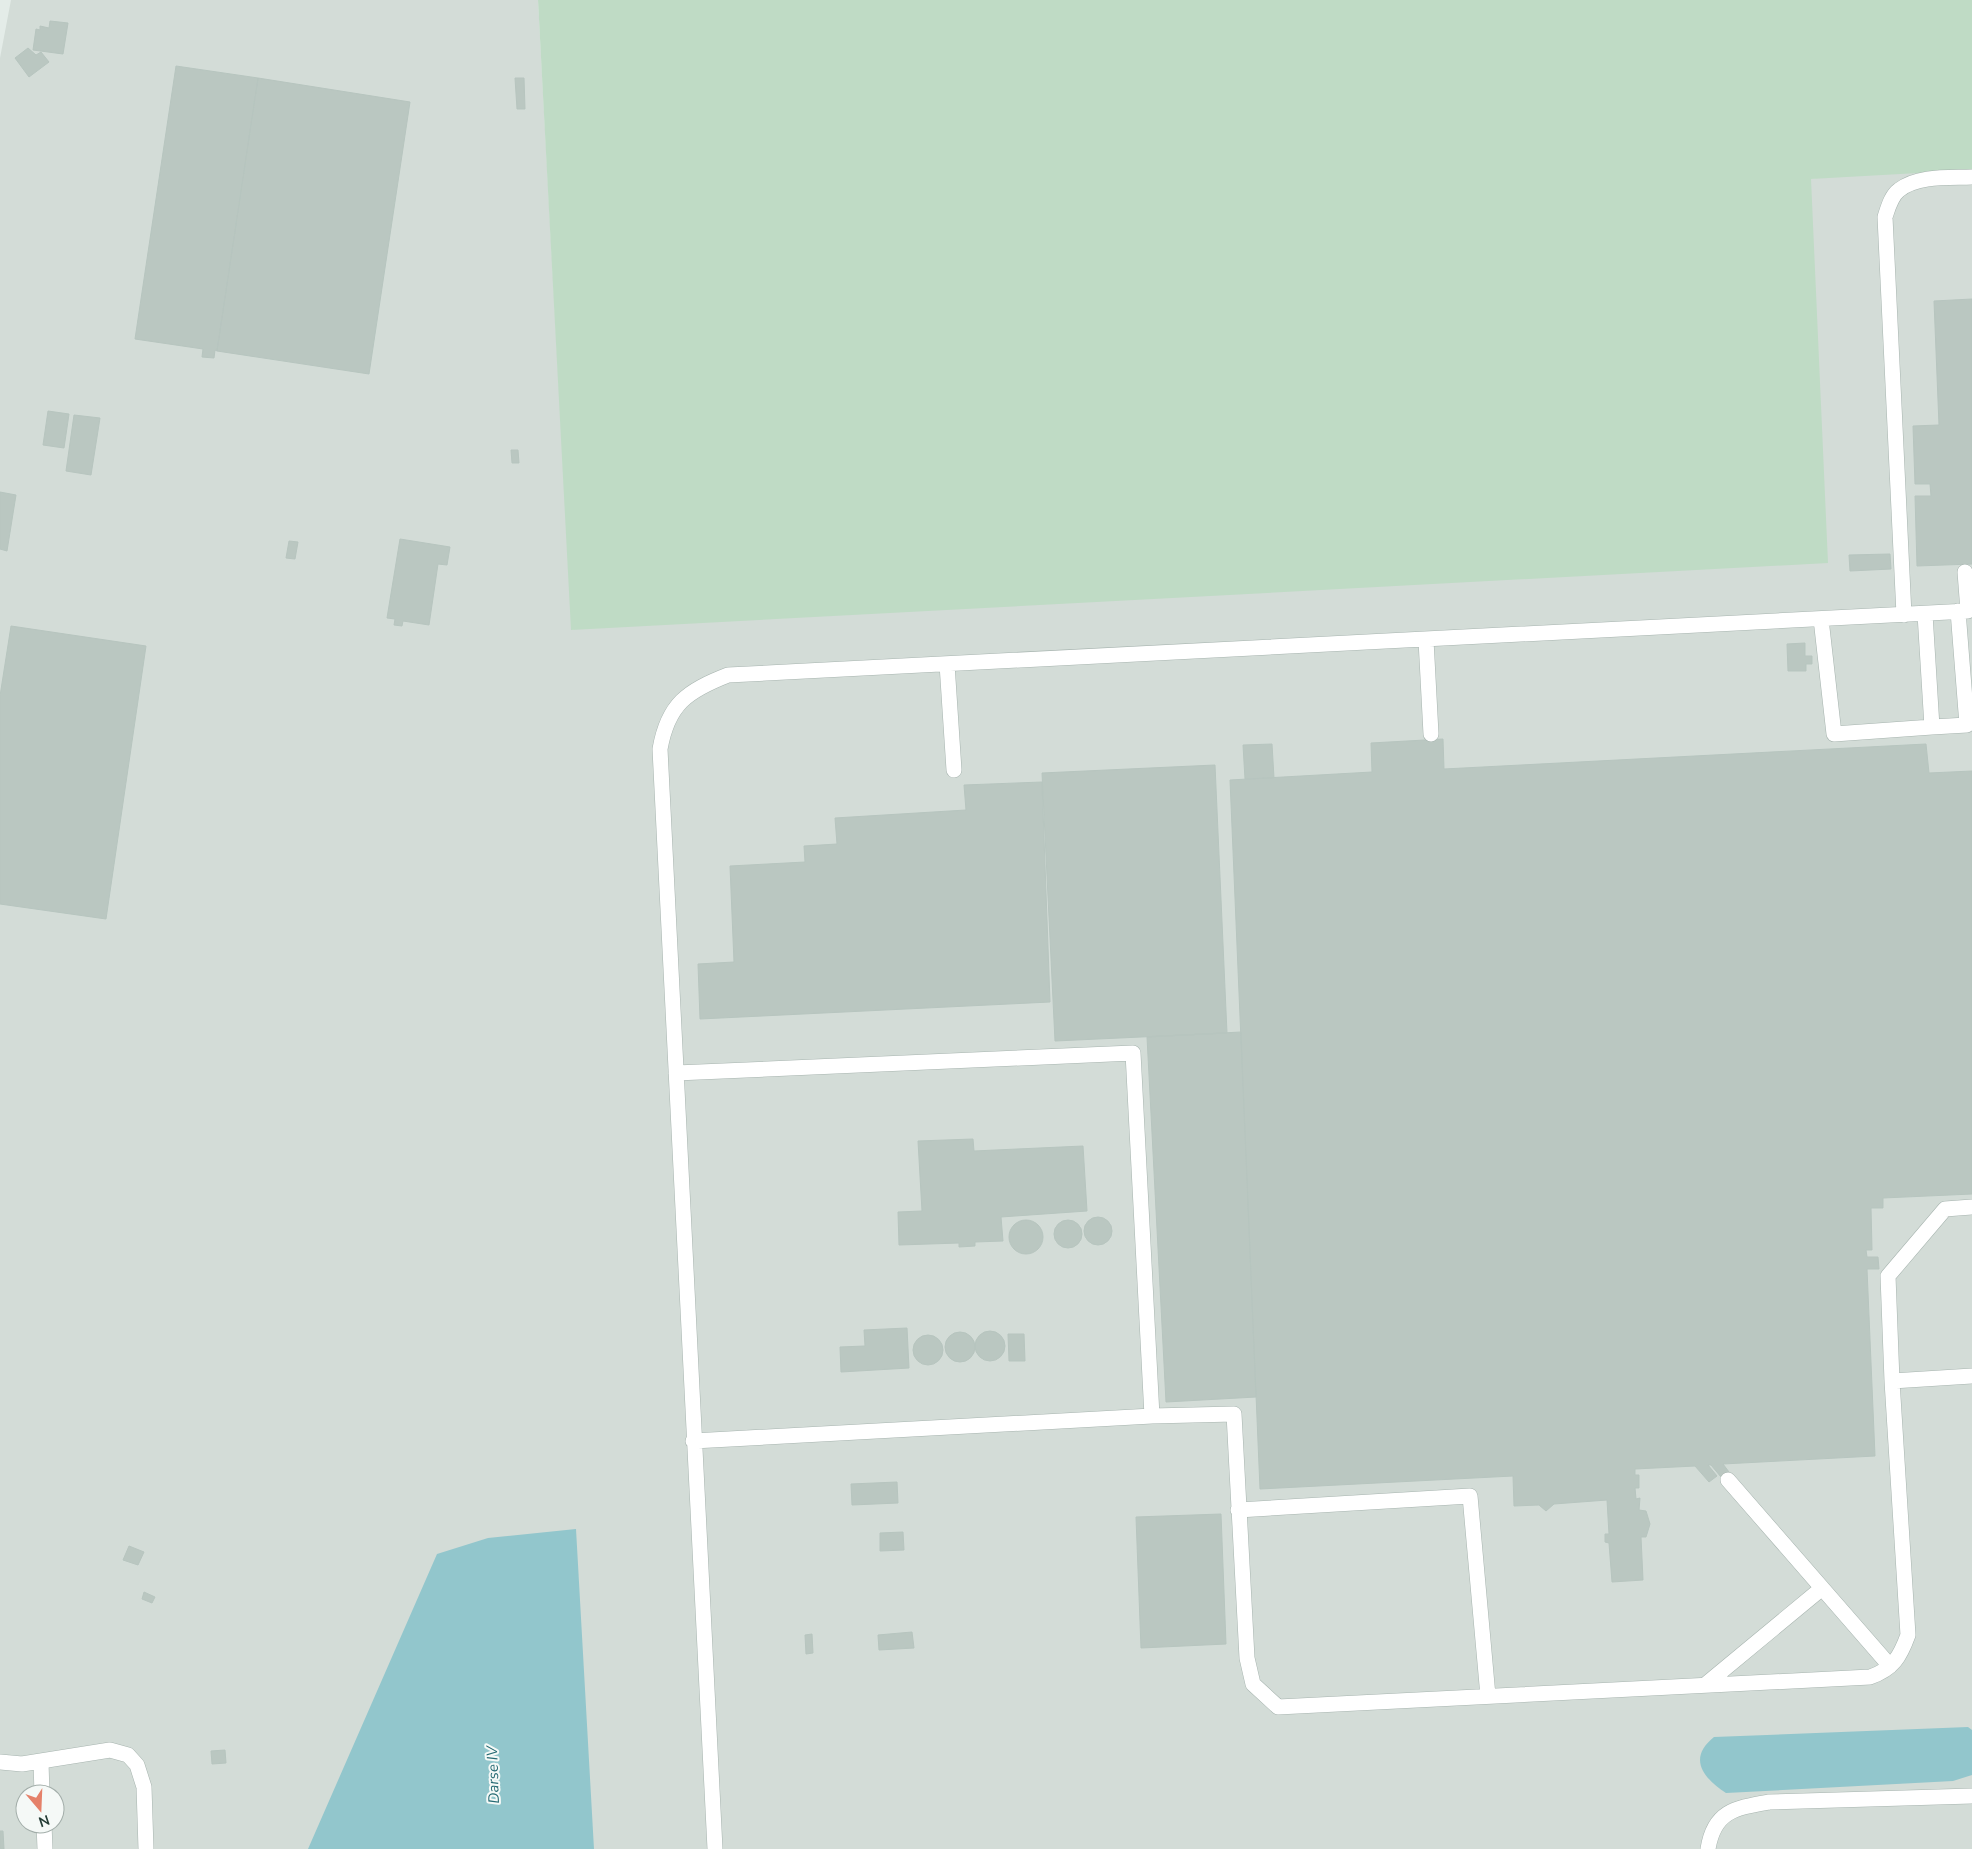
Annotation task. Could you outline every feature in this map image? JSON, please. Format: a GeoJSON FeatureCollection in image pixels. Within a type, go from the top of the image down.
{"type":"FeatureCollection","features":[{"type":"Feature","properties":{"kind":"lane"},"geometry":{"type":"LineString","coordinates":[[1904,615],[1885,218],[1891,200],[1899,190],[1913,183],[1935,179],[1972,177]]}},
{"type":"Feature","properties":{"kind":"lane"},"geometry":{"type":"LineString","coordinates":[[715,1849],[693,1441],[660,749],[663,732],[672,713],[685,696],[705,684],[728,675],[1968,611],[1965,572]]}},
{"type":"Feature","properties":{"kind":"lane"},"geometry":{"type":"LineString","coordinates":[[1821,619],[1834,734],[1967,725],[1958,611]]}},
{"type":"Feature","properties":{"kind":"lane"},"geometry":{"type":"LineString","coordinates":[[1925,614],[1932,727]]}},
{"type":"Feature","properties":{"kind":"lane"},"geometry":{"type":"LineString","coordinates":[[1426,640],[1431,734]]}},
{"type":"Feature","properties":{"kind":"lane"},"geometry":{"type":"LineString","coordinates":[[947,664],[954,770]]}},
{"type":"Feature","properties":{"kind":"lane"},"geometry":{"type":"LineString","coordinates":[[676,1073],[1133,1053],[1152,1416]]}},
{"type":"Feature","properties":{"kind":"lane"},"geometry":{"type":"LineString","coordinates":[[693,1441],[1152,1416],[1234,1414],[1247,1658],[1254,1684],[1278,1707],[1870,1677],[1884,1672],[1899,1658],[1908,1635],[1892,1381],[1888,1276],[1945,1209],[1972,1207]]}},
{"type":"Feature","properties":{"kind":"lane"},"geometry":{"type":"LineString","coordinates":[[1892,1381],[1972,1376]]}},
{"type":"Feature","properties":{"kind":"lane"},"geometry":{"type":"LineString","coordinates":[[1728,1480],[1890,1666]]}},
{"type":"Feature","properties":{"kind":"lane"},"geometry":{"type":"LineString","coordinates":[[1238,1510],[1470,1496],[1488,1696]]}},
{"type":"Feature","properties":{"kind":"lane"},"geometry":{"type":"LineString","coordinates":[[1705,1685],[1821,1589]]}},
{"type":"Feature","properties":{"kind":"lane"},"geometry":{"type":"LineString","coordinates":[[0,1762],[22,1764],[41,1762],[110,1750],[128,1755],[137,1765],[144,1787],[146,1849]]}},
{"type":"Feature","properties":{"kind":"lane"},"geometry":{"type":"LineString","coordinates":[[41,1762],[42,1784]]}},
{"type":"Feature","properties":{"kind":"lane"},"geometry":{"type":"LineString","coordinates":[[1708,1849],[1711,1833],[1718,1820],[1730,1811],[1748,1806],[1769,1802],[1972,1796]]}},
{"type":"Feature","properties":{"kind":"lane"},"geometry":{"type":"LineString","coordinates":[[45,1834],[46,1849]]}},
{"type":"Feature","properties":{"kind":"shaded area"},"geometry":{"type":"Polygon","coordinates":[[[11,0],[538,0],[572,630],[1811,179],[1972,148],[1972,1849],[0,1849],[0,58],[11,0]]]}},
{"type":"Feature","properties":{"kind":"green space"},"geometry":{"type":"Polygon","coordinates":[[[538,0],[1972,0],[1972,170],[1811,179],[1828,563],[571,630],[538,0]]]}},
{"type":"Feature","properties":{"kind":"water","name":"Darse IV"},"geometry":{"type":"Polygon","coordinates":[[[576,1529],[594,1849],[308,1849],[437,1554],[488,1538],[576,1529]]]}},
{"type":"Feature","properties":{"kind":"water"},"geometry":{"type":"Polygon","coordinates":[[[1968,1727],[1972,1730],[1972,1775],[1953,1781],[1726,1793],[1705,1774],[1700,1760],[1706,1745],[1714,1737],[1968,1727]]]}},
{"type":"Feature","properties":{"kind":"building"},"geometry":{"type":"Polygon","coordinates":[[[50,21],[68,23],[63,54],[33,50],[36,29],[40,30],[40,26],[49,28],[50,21]]]}},
{"type":"Feature","properties":{"kind":"building"},"geometry":{"type":"Polygon","coordinates":[[[28,48],[36,55],[41,52],[49,62],[29,77],[15,58],[28,48]]]}},
{"type":"Feature","properties":{"kind":"building"},"geometry":{"type":"Polygon","coordinates":[[[176,66],[258,78],[217,351],[215,350],[214,358],[202,357],[203,349],[135,339],[176,66]]]}},
{"type":"Feature","properties":{"kind":"building"},"geometry":{"type":"Polygon","coordinates":[[[258,78],[410,102],[369,374],[217,351],[258,78]]]}},
{"type":"Feature","properties":{"kind":"building"},"geometry":{"type":"Polygon","coordinates":[[[515,78],[524,78],[525,109],[517,109],[515,78]]]}},
{"type":"Feature","properties":{"kind":"building"},"geometry":{"type":"Polygon","coordinates":[[[1972,299],[1972,564],[1917,566],[1915,496],[1931,496],[1930,484],[1915,484],[1913,426],[1939,425],[1934,301],[1972,299]]]}},
{"type":"Feature","properties":{"kind":"building"},"geometry":{"type":"Polygon","coordinates":[[[48,411],[69,414],[64,448],[43,445],[48,411]]]}},
{"type":"Feature","properties":{"kind":"building"},"geometry":{"type":"Polygon","coordinates":[[[74,415],[100,418],[91,475],[66,471],[74,415]]]}},
{"type":"Feature","properties":{"kind":"building"},"geometry":{"type":"Polygon","coordinates":[[[511,450],[518,450],[519,463],[512,463],[511,450]]]}},
{"type":"Feature","properties":{"kind":"building"},"geometry":{"type":"Polygon","coordinates":[[[0,492],[16,495],[7,551],[0,549],[0,492]]]}},
{"type":"Feature","properties":{"kind":"building"},"geometry":{"type":"Polygon","coordinates":[[[400,539],[450,547],[447,565],[438,564],[429,625],[403,621],[402,626],[394,625],[395,619],[387,618],[400,539]]]}},
{"type":"Feature","properties":{"kind":"building"},"geometry":{"type":"Polygon","coordinates":[[[289,541],[298,542],[295,559],[286,558],[289,541]]]}},
{"type":"Feature","properties":{"kind":"building"},"geometry":{"type":"Polygon","coordinates":[[[1890,554],[1891,569],[1850,571],[1849,555],[1890,554]]]}},
{"type":"Feature","properties":{"kind":"building"},"geometry":{"type":"Polygon","coordinates":[[[11,626],[146,646],[106,919],[0,904],[0,696],[11,626]]]}},
{"type":"Feature","properties":{"kind":"building"},"geometry":{"type":"Polygon","coordinates":[[[1805,643],[1805,656],[1812,656],[1812,664],[1806,664],[1806,671],[1788,671],[1787,644],[1805,643]]]}},
{"type":"Feature","properties":{"kind":"building"},"geometry":{"type":"Polygon","coordinates":[[[1443,739],[1444,769],[1926,744],[1929,773],[1972,771],[1972,1194],[1883,1198],[1883,1208],[1871,1208],[1872,1250],[1866,1250],[1867,1257],[1878,1257],[1879,1269],[1867,1269],[1875,1456],[1723,1464],[1729,1472],[1721,1477],[1711,1465],[1708,1465],[1717,1476],[1709,1482],[1695,1466],[1635,1469],[1635,1475],[1639,1475],[1639,1488],[1635,1488],[1636,1499],[1640,1498],[1639,1510],[1646,1511],[1650,1524],[1646,1537],[1641,1537],[1643,1580],[1612,1582],[1609,1543],[1605,1542],[1605,1534],[1609,1534],[1607,1500],[1554,1504],[1546,1511],[1539,1505],[1514,1506],[1513,1476],[1260,1489],[1230,780],[1372,772],[1371,743],[1443,739]]]}},
{"type":"Feature","properties":{"kind":"building"},"geometry":{"type":"Polygon","coordinates":[[[1272,744],[1274,778],[1245,779],[1243,745],[1272,744]]]}},
{"type":"Feature","properties":{"kind":"building"},"geometry":{"type":"Polygon","coordinates":[[[1215,765],[1227,1033],[1055,1041],[1042,773],[1215,765]]]}},
{"type":"Feature","properties":{"kind":"building"},"geometry":{"type":"Polygon","coordinates":[[[1042,782],[1050,1002],[700,1019],[698,964],[734,962],[730,866],[805,862],[804,846],[837,844],[835,818],[966,810],[964,785],[1042,782]]]}},
{"type":"Feature","properties":{"kind":"building"},"geometry":{"type":"Polygon","coordinates":[[[1241,1032],[1256,1397],[1166,1402],[1147,1037],[1241,1032]]]}},
{"type":"Feature","properties":{"kind":"building"},"geometry":{"type":"Polygon","coordinates":[[[973,1139],[974,1151],[1083,1146],[1087,1211],[1001,1217],[1003,1241],[975,1242],[975,1246],[959,1247],[959,1243],[899,1245],[898,1212],[922,1211],[918,1141],[973,1139]]]}},
{"type":"Feature","properties":{"kind":"building"},"geometry":{"type":"Polygon","coordinates":[[[1098,1217],[1108,1221],[1112,1231],[1108,1241],[1098,1245],[1088,1241],[1084,1231],[1088,1221],[1098,1217]]]}},
{"type":"Feature","properties":{"kind":"building"},"geometry":{"type":"Polygon","coordinates":[[[1026,1220],[1033,1221],[1038,1225],[1042,1230],[1042,1244],[1038,1249],[1033,1253],[1026,1254],[1019,1253],[1014,1249],[1010,1244],[1009,1237],[1010,1230],[1014,1225],[1019,1221],[1026,1220]]]}},
{"type":"Feature","properties":{"kind":"building"},"geometry":{"type":"Polygon","coordinates":[[[1068,1220],[1078,1224],[1082,1234],[1078,1244],[1068,1248],[1058,1244],[1054,1234],[1058,1224],[1068,1220]]]}},
{"type":"Feature","properties":{"kind":"building"},"geometry":{"type":"Polygon","coordinates":[[[907,1328],[909,1368],[841,1372],[840,1347],[865,1346],[864,1330],[907,1328]]]}},
{"type":"Feature","properties":{"kind":"building"},"geometry":{"type":"Polygon","coordinates":[[[990,1331],[996,1332],[1004,1340],[1004,1352],[996,1360],[990,1361],[984,1360],[976,1352],[975,1346],[976,1340],[984,1332],[990,1331]]]}},
{"type":"Feature","properties":{"kind":"building"},"geometry":{"type":"Polygon","coordinates":[[[960,1332],[966,1333],[974,1341],[974,1353],[966,1361],[960,1362],[954,1361],[946,1353],[945,1347],[946,1341],[954,1333],[960,1332]]]}},
{"type":"Feature","properties":{"kind":"building"},"geometry":{"type":"Polygon","coordinates":[[[1008,1334],[1024,1334],[1025,1361],[1009,1361],[1008,1334]]]}},
{"type":"Feature","properties":{"kind":"building"},"geometry":{"type":"Polygon","coordinates":[[[928,1335],[934,1336],[942,1344],[942,1356],[934,1364],[928,1365],[922,1364],[914,1356],[913,1350],[914,1344],[922,1336],[928,1335]]]}},
{"type":"Feature","properties":{"kind":"building"},"geometry":{"type":"Polygon","coordinates":[[[897,1482],[898,1503],[852,1505],[851,1484],[897,1482]]]}},
{"type":"Feature","properties":{"kind":"building"},"geometry":{"type":"Polygon","coordinates":[[[1221,1514],[1226,1644],[1141,1648],[1136,1517],[1221,1514]]]}},
{"type":"Feature","properties":{"kind":"building"},"geometry":{"type":"Polygon","coordinates":[[[903,1532],[904,1550],[880,1551],[880,1533],[903,1532]]]}},
{"type":"Feature","properties":{"kind":"building"},"geometry":{"type":"Polygon","coordinates":[[[129,1546],[144,1552],[138,1565],[123,1560],[129,1546]]]}},
{"type":"Feature","properties":{"kind":"building"},"geometry":{"type":"Polygon","coordinates":[[[144,1592],[155,1597],[152,1603],[142,1599],[144,1592]]]}},
{"type":"Feature","properties":{"kind":"building"},"geometry":{"type":"Polygon","coordinates":[[[912,1632],[914,1648],[879,1650],[878,1635],[912,1632]]]}},
{"type":"Feature","properties":{"kind":"building"},"geometry":{"type":"Polygon","coordinates":[[[812,1634],[813,1653],[806,1654],[805,1635],[812,1634]]]}},
{"type":"Feature","properties":{"kind":"building"},"geometry":{"type":"Polygon","coordinates":[[[225,1750],[226,1763],[212,1764],[211,1751],[225,1750]]]}},
{"type":"Feature","properties":{"kind":"building"},"geometry":{"type":"Polygon","coordinates":[[[0,1831],[3,1831],[4,1849],[0,1849],[0,1831]]]}}]}
